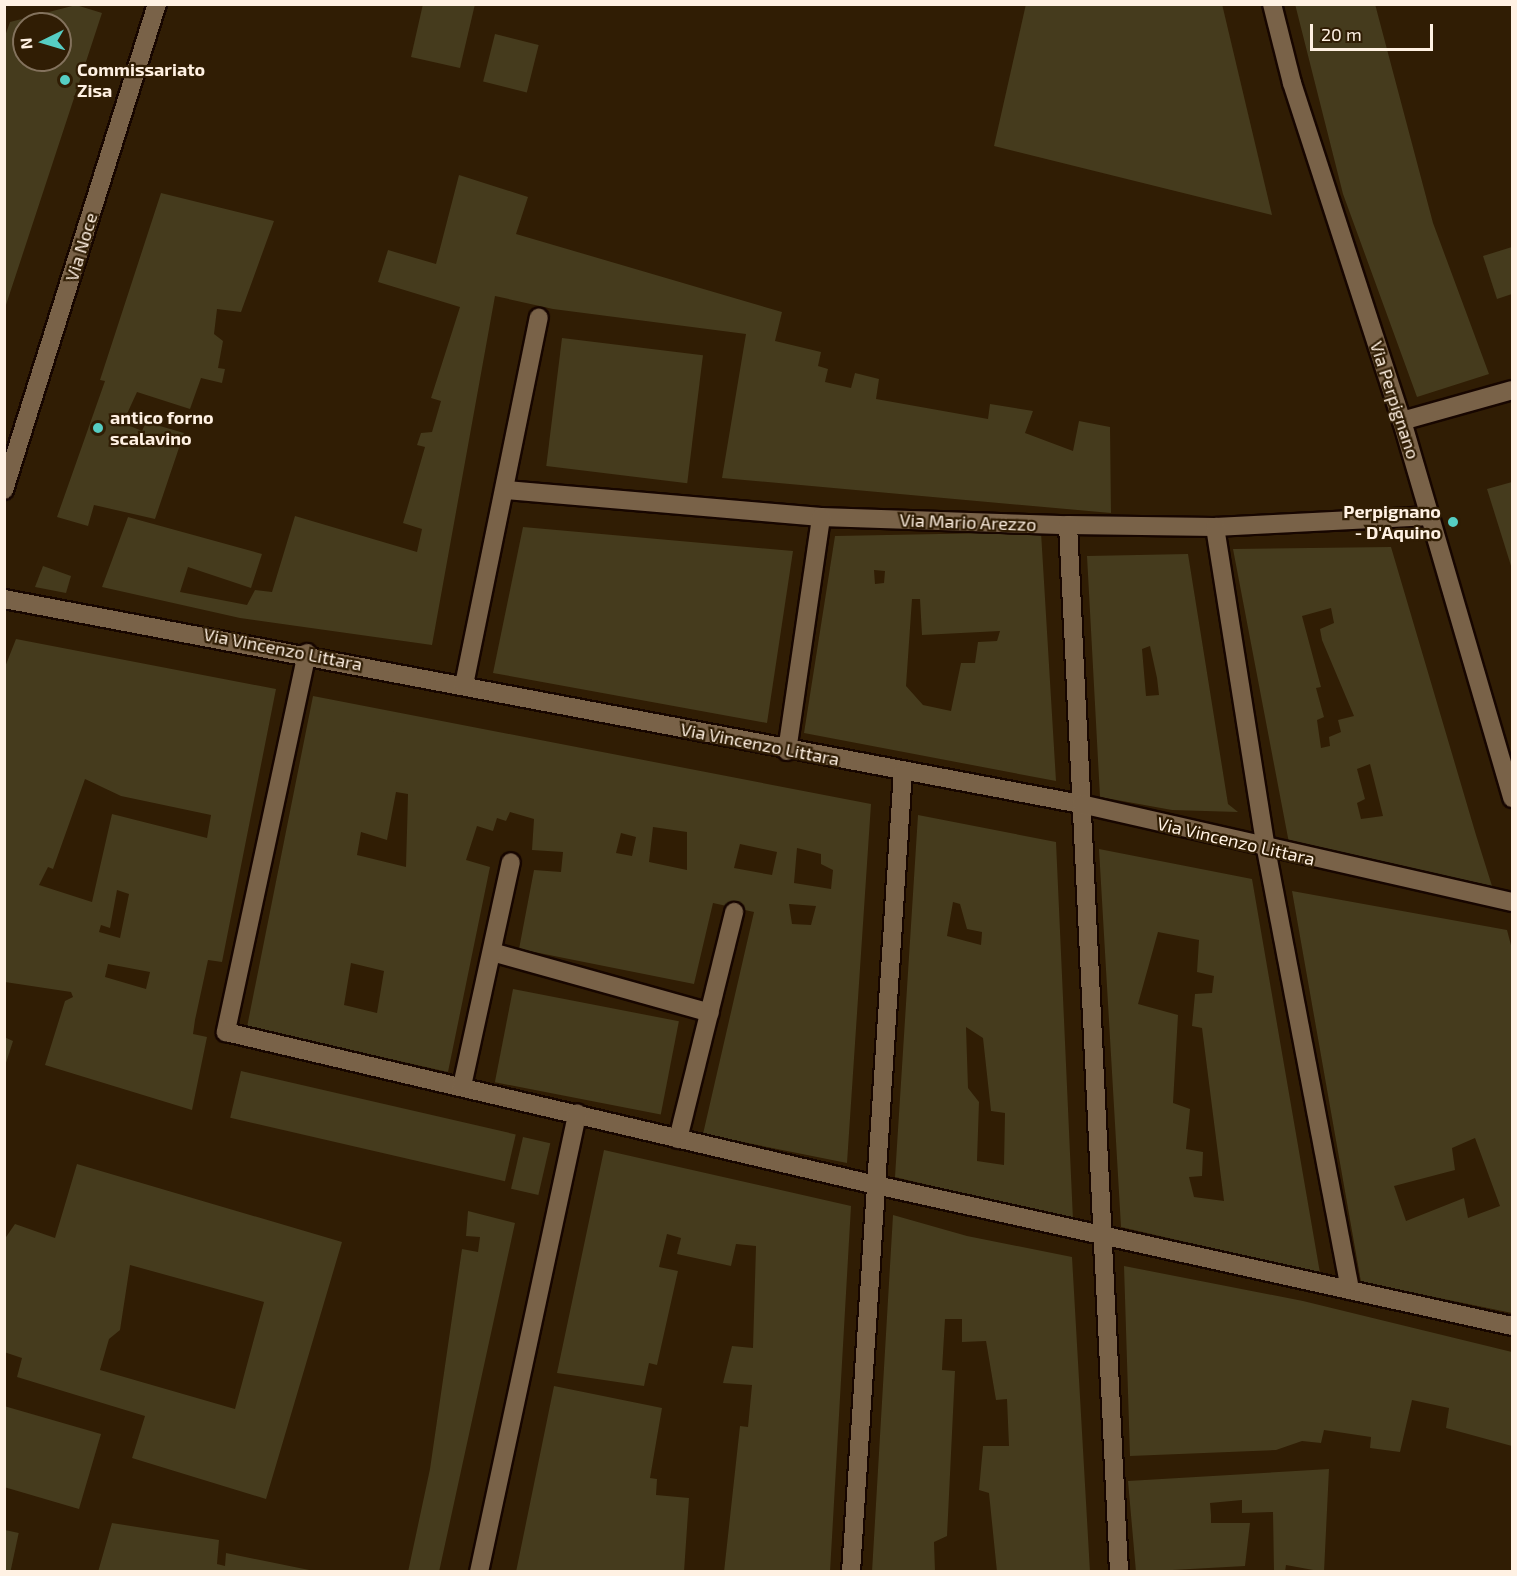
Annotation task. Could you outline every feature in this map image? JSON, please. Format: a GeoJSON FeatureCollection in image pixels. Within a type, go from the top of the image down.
{"type":"FeatureCollection","features":[{"type":"Feature","properties":{"kind":"street","name":"Via Noce"},"geometry":{"type":"LineString","coordinates":[[4,490],[157,4]]}},
{"type":"Feature","properties":{"kind":"street","name":"Via Perpignano"},"geometry":{"type":"LineString","coordinates":[[1272,4],[1292,83],[1431,516],[1512,798]]}},
{"type":"Feature","properties":{"kind":"street"},"geometry":{"type":"LineString","coordinates":[[464,685],[506,490],[538,318]]}},
{"type":"Feature","properties":{"kind":"street"},"geometry":{"type":"LineString","coordinates":[[1402,421],[1512,390]]}},
{"type":"Feature","properties":{"kind":"street","name":"Via Mario Arezzo"},"geometry":{"type":"LineString","coordinates":[[506,490],[821,517],[1068,525],[1215,526],[1431,516]]}},
{"type":"Feature","properties":{"kind":"street"},"geometry":{"type":"LineString","coordinates":[[787,751],[821,517]]}},
{"type":"Feature","properties":{"kind":"street"},"geometry":{"type":"LineString","coordinates":[[1068,525],[1119,1572]]}},
{"type":"Feature","properties":{"kind":"street"},"geometry":{"type":"LineString","coordinates":[[1215,526],[1266,849],[1350,1290]]}},
{"type":"Feature","properties":{"kind":"street","name":"Via Vincenzo Littara"},"geometry":{"type":"LineString","coordinates":[[4,599],[307,653],[787,751],[1081,804],[1266,849],[1512,902]]}},
{"type":"Feature","properties":{"kind":"street"},"geometry":{"type":"LineString","coordinates":[[307,653],[226,1032],[876,1185],[1512,1326]]}},
{"type":"Feature","properties":{"kind":"street"},"geometry":{"type":"LineString","coordinates":[[852,1572],[903,771]]}},
{"type":"Feature","properties":{"kind":"street"},"geometry":{"type":"LineString","coordinates":[[462,1086],[511,862]]}},
{"type":"Feature","properties":{"kind":"street"},"geometry":{"type":"LineString","coordinates":[[678,1139],[734,912]]}},
{"type":"Feature","properties":{"kind":"street"},"geometry":{"type":"LineString","coordinates":[[492,952],[710,1013]]}},
{"type":"Feature","properties":{"kind":"street"},"geometry":{"type":"LineString","coordinates":[[479,1572],[577,1113]]}},
{"type":"Feature","properties":{"kind":"building"},"geometry":{"type":"Polygon","coordinates":[[[423,4],[475,4],[460,68],[411,57],[423,4]]]}},
{"type":"Feature","properties":{"kind":"building"},"geometry":{"type":"Polygon","coordinates":[[[1026,4],[1222,4],[1272,215],[994,146],[1026,4]]]}},
{"type":"Feature","properties":{"kind":"building"},"geometry":{"type":"Polygon","coordinates":[[[1295,4],[1375,4],[1433,223],[1489,374],[1417,397],[1343,194],[1295,4]]]}},
{"type":"Feature","properties":{"kind":"building"},"geometry":{"type":"Polygon","coordinates":[[[76,5],[102,13],[4,311],[4,39],[12,21],[12,72],[72,72],[72,12],[49,12],[76,5]]]}},
{"type":"Feature","properties":{"kind":"building"},"geometry":{"type":"Polygon","coordinates":[[[495,34],[539,45],[527,92],[483,82],[495,34]]]}},
{"type":"Feature","properties":{"kind":"building"},"geometry":{"type":"Polygon","coordinates":[[[459,175],[528,197],[516,234],[782,312],[775,341],[821,352],[818,366],[828,369],[825,382],[851,388],[855,373],[879,379],[876,399],[988,419],[990,404],[1033,411],[1025,433],[1073,451],[1079,421],[1110,427],[1111,513],[722,478],[746,334],[553,309],[495,296],[432,645],[240,618],[102,587],[128,517],[262,554],[251,588],[188,567],[180,592],[247,605],[255,590],[272,592],[295,516],[417,552],[422,529],[403,523],[425,447],[417,445],[421,433],[432,432],[441,401],[431,398],[460,307],[378,282],[388,250],[436,264],[459,175]]]}},
{"type":"Feature","properties":{"kind":"building"},"geometry":{"type":"Polygon","coordinates":[[[161,193],[274,221],[241,312],[217,309],[214,334],[223,341],[218,368],[225,369],[222,383],[201,378],[190,409],[137,392],[123,423],[142,431],[146,422],[184,433],[155,519],[94,505],[88,526],[57,517],[105,381],[100,380],[161,193]]]}},
{"type":"Feature","properties":{"kind":"building"},"geometry":{"type":"Polygon","coordinates":[[[1512,247],[1512,294],[1497,299],[1483,256],[1512,247]]]}},
{"type":"Feature","properties":{"kind":"building"},"geometry":{"type":"Polygon","coordinates":[[[562,338],[703,355],[687,483],[546,466],[562,338]]]}},
{"type":"Feature","properties":{"kind":"building"},"geometry":{"type":"Polygon","coordinates":[[[1512,482],[1512,569],[1487,489],[1512,482]]]}},
{"type":"Feature","properties":{"kind":"building"},"geometry":{"type":"Polygon","coordinates":[[[523,527],[793,551],[767,723],[493,673],[523,527]]]}},
{"type":"Feature","properties":{"kind":"building"},"geometry":{"type":"Polygon","coordinates":[[[1041,532],[1056,781],[804,733],[835,536],[1041,532]],[[874,570],[875,584],[884,583],[885,571],[874,570]],[[912,599],[906,686],[923,705],[951,711],[961,663],[975,663],[978,642],[997,641],[1000,631],[922,635],[920,599],[912,599]]]}},
{"type":"Feature","properties":{"kind":"building"},"geometry":{"type":"Polygon","coordinates":[[[1391,547],[1492,886],[1289,843],[1233,549],[1391,547]],[[1331,608],[1302,616],[1321,687],[1316,688],[1324,717],[1317,720],[1321,748],[1330,746],[1329,737],[1341,732],[1338,720],[1354,716],[1322,640],[1320,629],[1334,623],[1331,608]],[[1370,764],[1357,769],[1365,799],[1357,803],[1361,819],[1383,816],[1370,764]]]}},
{"type":"Feature","properties":{"kind":"building"},"geometry":{"type":"Polygon","coordinates":[[[1188,554],[1228,804],[1238,812],[1172,810],[1100,797],[1087,556],[1188,554]],[[1150,646],[1142,649],[1146,696],[1159,695],[1150,646]]]}},
{"type":"Feature","properties":{"kind":"building"},"geometry":{"type":"Polygon","coordinates":[[[43,566],[71,576],[66,593],[35,587],[43,566]]]}},
{"type":"Feature","properties":{"kind":"building"},"geometry":{"type":"Polygon","coordinates":[[[16,639],[276,689],[222,962],[208,960],[195,1020],[193,1034],[207,1037],[192,1110],[45,1065],[65,1001],[73,997],[71,992],[5,982],[5,667],[16,639]],[[85,779],[53,869],[48,867],[39,885],[92,902],[112,814],[207,838],[211,815],[121,796],[85,779]],[[117,890],[110,928],[101,925],[99,932],[120,938],[129,894],[117,890]],[[108,964],[105,977],[146,989],[150,972],[108,964]]]}},
{"type":"Feature","properties":{"kind":"building"},"geometry":{"type":"Polygon","coordinates":[[[313,696],[871,804],[847,1163],[703,1134],[754,912],[713,903],[694,984],[519,949],[534,870],[561,872],[563,852],[532,850],[534,819],[510,812],[506,821],[497,818],[493,831],[477,826],[466,860],[490,867],[448,1072],[247,1027],[313,696]],[[396,792],[387,840],[361,832],[357,855],[406,867],[408,794],[396,792]],[[653,827],[649,862],[687,870],[687,832],[653,827]],[[621,833],[616,853],[632,856],[636,837],[621,833]],[[740,844],[734,868],[772,875],[777,852],[740,844]],[[797,848],[794,883],[831,889],[833,870],[821,864],[821,854],[797,848]],[[789,904],[792,924],[811,925],[816,906],[789,904]],[[351,963],[344,1005],[377,1013],[384,971],[351,963]]]}},
{"type":"Feature","properties":{"kind":"building"},"geometry":{"type":"Polygon","coordinates":[[[918,815],[1056,842],[1073,1220],[895,1177],[918,815]],[[953,902],[947,936],[981,945],[982,932],[967,929],[960,904],[953,902]],[[966,1027],[968,1088],[979,1102],[977,1161],[1004,1165],[1005,1113],[991,1111],[983,1038],[966,1027]]]}},
{"type":"Feature","properties":{"kind":"building"},"geometry":{"type":"Polygon","coordinates":[[[1099,849],[1252,879],[1320,1273],[1121,1227],[1099,849]],[[1158,932],[1138,1004],[1178,1015],[1173,1103],[1190,1109],[1186,1149],[1203,1152],[1202,1176],[1189,1177],[1194,1197],[1224,1201],[1202,1028],[1192,1026],[1195,994],[1212,993],[1214,976],[1197,972],[1199,940],[1158,932]]]}},
{"type":"Feature","properties":{"kind":"building"},"geometry":{"type":"Polygon","coordinates":[[[1292,891],[1507,930],[1512,949],[1512,1313],[1361,1282],[1292,891]],[[1475,1138],[1452,1148],[1455,1170],[1394,1186],[1406,1221],[1464,1198],[1468,1218],[1500,1206],[1475,1138]]]}},
{"type":"Feature","properties":{"kind":"building"},"geometry":{"type":"Polygon","coordinates":[[[513,989],[679,1021],[661,1115],[495,1082],[513,989]]]}},
{"type":"Feature","properties":{"kind":"building"},"geometry":{"type":"Polygon","coordinates":[[[4,1037],[13,1041],[5,1066],[4,1066],[4,1037]]]}},
{"type":"Feature","properties":{"kind":"building"},"geometry":{"type":"Polygon","coordinates":[[[241,1071],[516,1134],[505,1181],[230,1118],[241,1071]]]}},
{"type":"Feature","properties":{"kind":"building"},"geometry":{"type":"Polygon","coordinates":[[[523,1137],[550,1143],[538,1195],[511,1189],[523,1137]]]}},
{"type":"Feature","properties":{"kind":"building"},"geometry":{"type":"Polygon","coordinates":[[[604,1150],[851,1206],[830,1572],[724,1572],[740,1426],[748,1427],[752,1385],[723,1383],[732,1346],[753,1348],[756,1246],[736,1244],[731,1266],[677,1254],[681,1238],[667,1234],[659,1267],[678,1271],[657,1365],[649,1363],[644,1386],[557,1373],[604,1150]]]}},
{"type":"Feature","properties":{"kind":"building"},"geometry":{"type":"Polygon","coordinates":[[[77,1164],[342,1242],[266,1499],[132,1458],[145,1416],[17,1377],[22,1358],[4,1352],[4,1240],[15,1224],[55,1238],[77,1164]],[[130,1265],[120,1330],[109,1339],[100,1370],[235,1409],[264,1302],[130,1265]]]}},
{"type":"Feature","properties":{"kind":"building"},"geometry":{"type":"Polygon","coordinates":[[[468,1211],[515,1223],[439,1572],[408,1572],[430,1469],[462,1249],[478,1252],[480,1237],[466,1236],[468,1211]]]}},
{"type":"Feature","properties":{"kind":"building"},"geometry":{"type":"Polygon","coordinates":[[[893,1215],[967,1236],[1072,1257],[1090,1572],[997,1572],[989,1493],[979,1490],[983,1446],[1009,1446],[1007,1399],[996,1400],[986,1341],[962,1342],[962,1319],[945,1319],[942,1370],[955,1371],[947,1536],[934,1542],[935,1572],[872,1572],[893,1215]]]}},
{"type":"Feature","properties":{"kind":"building"},"geometry":{"type":"Polygon","coordinates":[[[1124,1266],[1303,1301],[1512,1352],[1512,1446],[1446,1428],[1449,1408],[1412,1400],[1400,1452],[1370,1448],[1371,1437],[1324,1430],[1321,1443],[1302,1441],[1276,1450],[1130,1456],[1124,1266]]]}},
{"type":"Feature","properties":{"kind":"building"},"geometry":{"type":"Polygon","coordinates":[[[554,1386],[662,1408],[650,1478],[657,1479],[656,1495],[689,1498],[684,1572],[516,1572],[554,1386]]]}},
{"type":"Feature","properties":{"kind":"building"},"geometry":{"type":"Polygon","coordinates":[[[4,1406],[101,1434],[79,1509],[4,1487],[4,1406]]]}},
{"type":"Feature","properties":{"kind":"building"},"geometry":{"type":"Polygon","coordinates":[[[1329,1469],[1324,1572],[1286,1565],[1285,1572],[1274,1572],[1273,1512],[1242,1513],[1242,1500],[1210,1503],[1211,1523],[1250,1523],[1245,1566],[1136,1572],[1128,1481],[1329,1469]]]}},
{"type":"Feature","properties":{"kind":"building"},"geometry":{"type":"Polygon","coordinates":[[[112,1523],[219,1540],[217,1564],[225,1566],[226,1553],[319,1572],[98,1572],[112,1523]]]}},
{"type":"Feature","properties":{"kind":"building"},"geometry":{"type":"Polygon","coordinates":[[[5,1530],[19,1533],[10,1572],[4,1572],[5,1530]]]}},
{"type":"Feature","properties":{"kind":"place","name":"Commissariato Zisa"},"geometry":{"type":"Point","coordinates":[65,80]}},
{"type":"Feature","properties":{"kind":"place","name":"antico forno scalavino"},"geometry":{"type":"Point","coordinates":[98,428]}},
{"type":"Feature","properties":{"kind":"place","name":"Perpignano - D'Aquino"},"geometry":{"type":"Point","coordinates":[1453,522]}}]}
